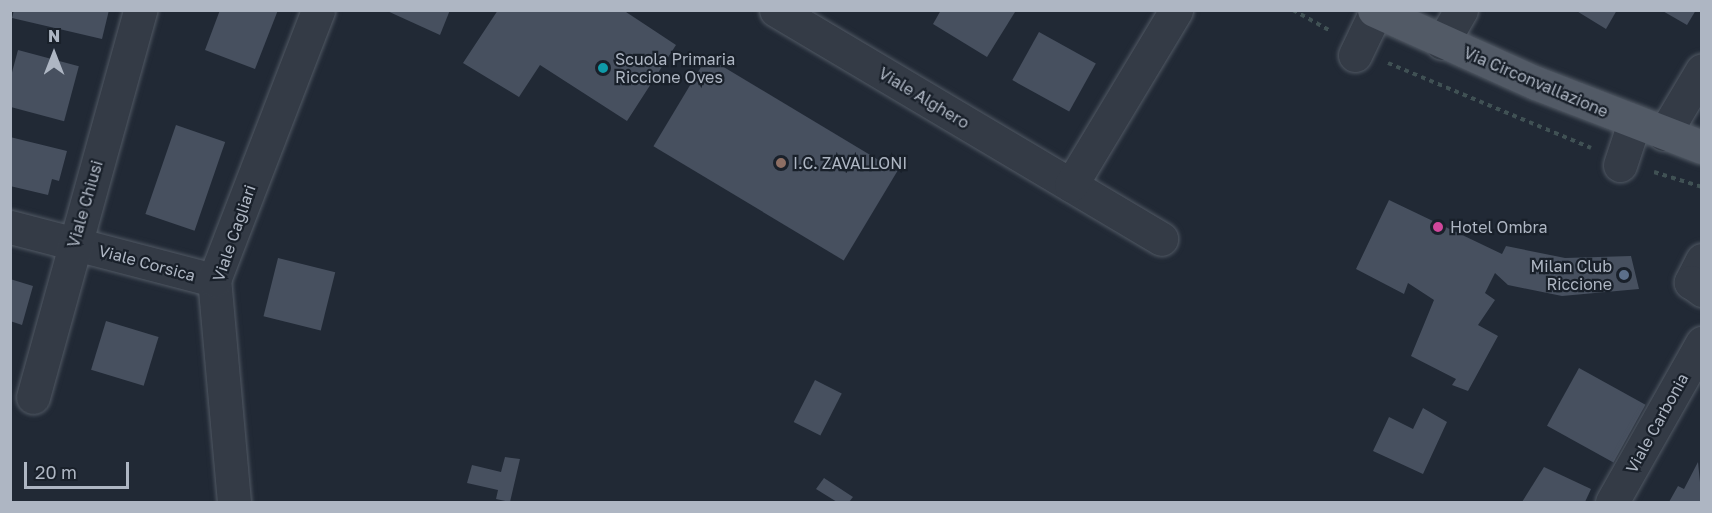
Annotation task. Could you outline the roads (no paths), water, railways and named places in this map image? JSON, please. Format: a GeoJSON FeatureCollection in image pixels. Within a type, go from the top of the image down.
{"type":"FeatureCollection","features":[{"type":"Feature","properties":{"kind":"main road","name":"Via Circonvallazione"},"geometry":{"type":"LineString","coordinates":[[1375,11],[1443,43],[1634,123],[1701,147]]}},
{"type":"Feature","properties":{"kind":"street","name":"Viale Chiusi"},"geometry":{"type":"LineString","coordinates":[[33,397],[140,10]]}},
{"type":"Feature","properties":{"kind":"street","name":"Viale Cagliari"},"geometry":{"type":"LineString","coordinates":[[234,502],[214,280],[318,10]]}},
{"type":"Feature","properties":{"kind":"street","name":"Viale Alghero"},"geometry":{"type":"LineString","coordinates":[[776,10],[1161,239]]}},
{"type":"Feature","properties":{"kind":"street"},"geometry":{"type":"LineString","coordinates":[[1071,185],[1176,10]]}},
{"type":"Feature","properties":{"kind":"street"},"geometry":{"type":"LineString","coordinates":[[1443,43],[1461,10]]}},
{"type":"Feature","properties":{"kind":"street"},"geometry":{"type":"LineString","coordinates":[[1357,51],[1375,11]]}},
{"type":"Feature","properties":{"kind":"street"},"geometry":{"type":"LineString","coordinates":[[1664,134],[1701,70]]}},
{"type":"Feature","properties":{"kind":"street"},"geometry":{"type":"LineString","coordinates":[[1621,163],[1634,123]]}},
{"type":"Feature","properties":{"kind":"street","name":"Viale Corsica"},"geometry":{"type":"LineString","coordinates":[[10,227],[214,280]]}},
{"type":"Feature","properties":{"kind":"street"},"geometry":{"type":"LineString","coordinates":[[1701,260],[1691,282],[1701,291]]}},
{"type":"Feature","properties":{"kind":"street","name":"Viale Carbonia"},"geometry":{"type":"LineString","coordinates":[[1612,502],[1701,343]]}},
{"type":"Feature","properties":{"kind":"place","name":"Scuola Primaria Riccione Oves"},"geometry":{"type":"Point","coordinates":[603,68]}},
{"type":"Feature","properties":{"kind":"place","name":"I.C. ZAVALLONI"},"geometry":{"type":"Point","coordinates":[781,163]}},
{"type":"Feature","properties":{"kind":"place","name":"Hotel Ombra"},"geometry":{"type":"Point","coordinates":[1438,227]}},
{"type":"Feature","properties":{"kind":"place","name":"Milan Club Riccione"},"geometry":{"type":"Point","coordinates":[1624,275]}}]}
